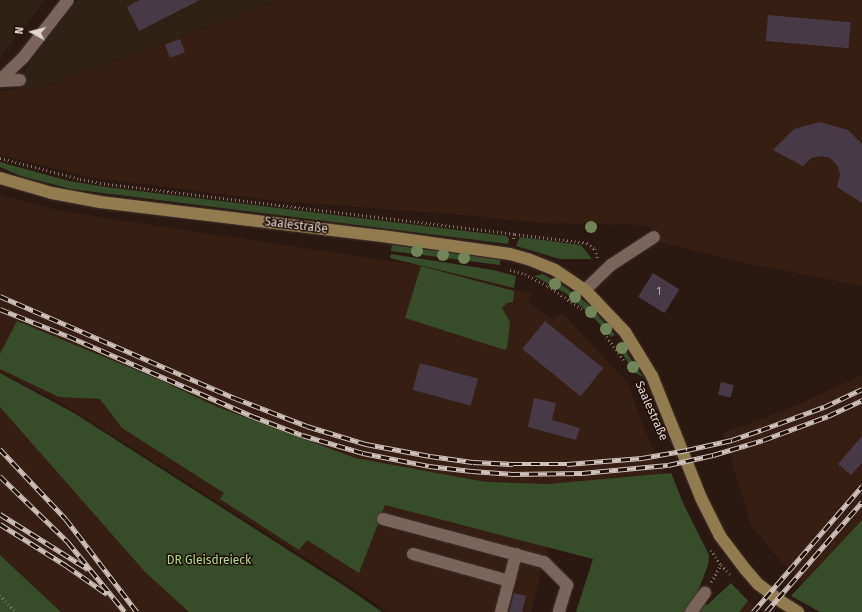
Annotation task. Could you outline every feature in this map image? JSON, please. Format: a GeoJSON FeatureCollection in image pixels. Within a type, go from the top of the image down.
{"type":"FeatureCollection","features":[{"type":"Feature","properties":{"kind":"main road","name":"Saalestraße"},"geometry":{"type":"LineString","coordinates":[[0,178],[52,193],[100,202],[382,236],[510,254],[528,259],[555,270],[585,290],[625,332],[652,376],[707,510],[720,536],[745,570],[758,584],[798,612]]}},
{"type":"Feature","properties":{"kind":"street"},"geometry":{"type":"LineString","coordinates":[[0,81],[23,58],[68,0]]}},
{"type":"Feature","properties":{"kind":"street"},"geometry":{"type":"LineString","coordinates":[[0,81],[20,80]]}},
{"type":"Feature","properties":{"kind":"street"},"geometry":{"type":"LineString","coordinates":[[585,290],[611,265],[654,237]]}},
{"type":"Feature","properties":{"kind":"street"},"geometry":{"type":"LineString","coordinates":[[383,519],[544,562],[567,585],[559,612]]}},
{"type":"Feature","properties":{"kind":"street"},"geometry":{"type":"LineString","coordinates":[[413,554],[509,581]]}},
{"type":"Feature","properties":{"kind":"street"},"geometry":{"type":"LineString","coordinates":[[501,612],[516,554]]}},
{"type":"Feature","properties":{"kind":"street"},"geometry":{"type":"LineString","coordinates":[[691,612],[705,593]]}},
{"type":"Feature","properties":{"kind":"path","name":"Saalestraße"},"geometry":{"type":"LineString","coordinates":[[0,158],[59,174],[100,183],[587,243],[593,246],[596,251],[598,259],[596,265]]}},
{"type":"Feature","properties":{"kind":"path"},"geometry":{"type":"LineString","coordinates":[[513,244],[515,234]]}},
{"type":"Feature","properties":{"kind":"path"},"geometry":{"type":"LineString","coordinates":[[507,269],[525,274],[548,286],[570,300],[587,315]]}},
{"type":"Feature","properties":{"kind":"path"},"geometry":{"type":"LineString","coordinates":[[598,325],[625,361]]}},
{"type":"Feature","properties":{"kind":"path"},"geometry":{"type":"LineString","coordinates":[[710,548],[721,565],[731,576]]}},
{"type":"Feature","properties":{"kind":"path"},"geometry":{"type":"LineString","coordinates":[[705,593],[721,565]]}},
{"type":"Feature","properties":{"kind":"path"},"geometry":{"type":"LineString","coordinates":[[0,595],[16,612]]}},
{"type":"Feature","properties":{"kind":"shaded area"},"geometry":{"type":"Polygon","coordinates":[[[0,0],[45,0],[0,57],[0,0]]]}},
{"type":"Feature","properties":{"kind":"shaded area"},"geometry":{"type":"Polygon","coordinates":[[[78,0],[280,0],[45,86],[20,90],[22,73],[78,0]]]}},
{"type":"Feature","properties":{"kind":"shaded area"},"geometry":{"type":"Polygon","coordinates":[[[280,0],[862,0],[862,286],[750,264],[662,243],[648,225],[539,223],[477,216],[267,200],[88,177],[0,155],[0,91],[45,86],[280,0]]]}},
{"type":"Feature","properties":{"kind":"shaded area"},"geometry":{"type":"Polygon","coordinates":[[[0,195],[65,212],[418,265],[531,294],[528,302],[553,320],[562,313],[627,382],[649,440],[670,482],[560,489],[531,612],[388,612],[352,587],[63,404],[0,372],[0,195]]]}},
{"type":"Feature","properties":{"kind":"shaded area"},"geometry":{"type":"Polygon","coordinates":[[[862,375],[862,520],[803,583],[777,557],[751,525],[723,433],[788,409],[862,375]]]}},
{"type":"Feature","properties":{"kind":"shaded area"},"geometry":{"type":"Polygon","coordinates":[[[0,407],[145,572],[189,612],[61,612],[0,555],[0,407]]]}},
{"type":"Feature","properties":{"kind":"shaded area"},"geometry":{"type":"Polygon","coordinates":[[[748,601],[759,612],[739,612],[748,601]]]}},
{"type":"Feature","properties":{"kind":"green space"},"geometry":{"type":"Polygon","coordinates":[[[0,162],[69,181],[106,187],[507,236],[509,239],[508,244],[71,189],[21,176],[0,167],[0,162]]]}},
{"type":"Feature","properties":{"kind":"green space"},"geometry":{"type":"Polygon","coordinates":[[[520,237],[581,245],[592,259],[560,259],[516,246],[520,237]]]}},
{"type":"Feature","properties":{"kind":"green space"},"geometry":{"type":"Polygon","coordinates":[[[392,245],[500,260],[500,265],[391,251],[392,245]]]}},
{"type":"Feature","properties":{"kind":"green space"},"geometry":{"type":"Polygon","coordinates":[[[391,254],[493,270],[516,276],[514,288],[390,258],[391,254]]]}},
{"type":"Feature","properties":{"kind":"green space"},"geometry":{"type":"Polygon","coordinates":[[[421,266],[514,291],[513,302],[507,303],[502,308],[510,322],[507,348],[505,350],[405,318],[421,266]]]}},
{"type":"Feature","properties":{"kind":"green space"},"geometry":{"type":"Polygon","coordinates":[[[543,274],[565,287],[589,305],[615,335],[611,337],[595,319],[567,294],[534,276],[543,274]]]}},
{"type":"Feature","properties":{"kind":"green space"},"geometry":{"type":"Polygon","coordinates":[[[17,321],[160,380],[215,406],[355,458],[486,482],[548,484],[671,473],[684,505],[709,555],[708,565],[695,599],[707,605],[731,583],[748,601],[739,612],[576,612],[593,559],[385,505],[359,573],[307,540],[299,550],[220,499],[224,493],[122,428],[100,399],[59,397],[0,369],[0,354],[17,321]]]}},
{"type":"Feature","properties":{"kind":"green space"},"geometry":{"type":"Polygon","coordinates":[[[620,343],[643,377],[635,373],[618,347],[620,343]]]}},
{"type":"Feature","properties":{"kind":"green space","name":"DR Gleisdreieck"},"geometry":{"type":"Polygon","coordinates":[[[0,373],[74,413],[346,587],[382,612],[189,612],[145,572],[0,407],[0,373]]]}},
{"type":"Feature","properties":{"kind":"green space"},"geometry":{"type":"Polygon","coordinates":[[[862,520],[862,612],[820,612],[791,596],[862,520]]]}},
{"type":"Feature","properties":{"kind":"green space"},"geometry":{"type":"Polygon","coordinates":[[[0,555],[61,612],[0,612],[0,555]]]}},
{"type":"Feature","properties":{"kind":"building"},"geometry":{"type":"Polygon","coordinates":[[[140,0],[200,0],[139,31],[127,7],[140,0]]]}},
{"type":"Feature","properties":{"kind":"building"},"geometry":{"type":"Polygon","coordinates":[[[768,15],[851,22],[848,48],[766,41],[768,15]]]}},
{"type":"Feature","properties":{"kind":"building"},"geometry":{"type":"Polygon","coordinates":[[[180,39],[185,52],[170,58],[165,45],[180,39]]]}},
{"type":"Feature","properties":{"kind":"building"},"geometry":{"type":"Polygon","coordinates":[[[820,122],[848,130],[862,144],[862,203],[837,187],[840,175],[839,170],[837,165],[830,158],[821,156],[811,158],[803,166],[773,150],[794,129],[820,122]]]}},
{"type":"Feature","properties":{"kind":"building"},"geometry":{"type":"Polygon","coordinates":[[[653,273],[679,289],[664,313],[638,297],[653,273]]]}},
{"type":"Feature","properties":{"kind":"building"},"geometry":{"type":"Polygon","coordinates":[[[545,321],[603,368],[581,396],[522,349],[545,321]]]}},
{"type":"Feature","properties":{"kind":"building"},"geometry":{"type":"Polygon","coordinates":[[[420,363],[478,379],[471,406],[413,390],[420,363]]]}},
{"type":"Feature","properties":{"kind":"building"},"geometry":{"type":"Polygon","coordinates":[[[721,382],[734,385],[731,398],[718,395],[721,382]]]}},
{"type":"Feature","properties":{"kind":"building"},"geometry":{"type":"Polygon","coordinates":[[[534,398],[556,403],[552,420],[580,428],[576,440],[528,427],[534,398]]]}},
{"type":"Feature","properties":{"kind":"building"},"geometry":{"type":"Polygon","coordinates":[[[862,436],[862,463],[851,475],[838,464],[862,436]]]}},
{"type":"Feature","properties":{"kind":"building"},"geometry":{"type":"Polygon","coordinates":[[[514,593],[526,596],[522,612],[509,612],[514,593]]]}},
{"type":"Feature","properties":{"kind":"railway"},"geometry":{"type":"LineString","coordinates":[[0,296],[235,398],[307,426],[366,444],[430,456],[473,462],[567,464],[642,458],[687,450],[732,440],[761,430],[824,407],[862,389]]}},
{"type":"Feature","properties":{"kind":"railway"},"geometry":{"type":"LineString","coordinates":[[0,309],[68,336],[252,416],[302,435],[363,453],[429,466],[472,471],[511,474],[582,473],[668,465],[713,455],[763,440],[828,416],[862,400]]}},
{"type":"Feature","properties":{"kind":"railway"},"geometry":{"type":"LineString","coordinates":[[0,449],[66,519],[137,612]]}},
{"type":"Feature","properties":{"kind":"railway"},"geometry":{"type":"LineString","coordinates":[[0,476],[68,542],[125,612]]}},
{"type":"Feature","properties":{"kind":"railway"},"geometry":{"type":"LineString","coordinates":[[753,612],[862,486]]}},
{"type":"Feature","properties":{"kind":"railway"},"geometry":{"type":"LineString","coordinates":[[766,612],[862,502]]}},
{"type":"Feature","properties":{"kind":"railway"},"geometry":{"type":"LineString","coordinates":[[0,514],[88,569]]}},
{"type":"Feature","properties":{"kind":"railway"},"geometry":{"type":"LineString","coordinates":[[0,524],[67,566],[107,594]]}}]}
